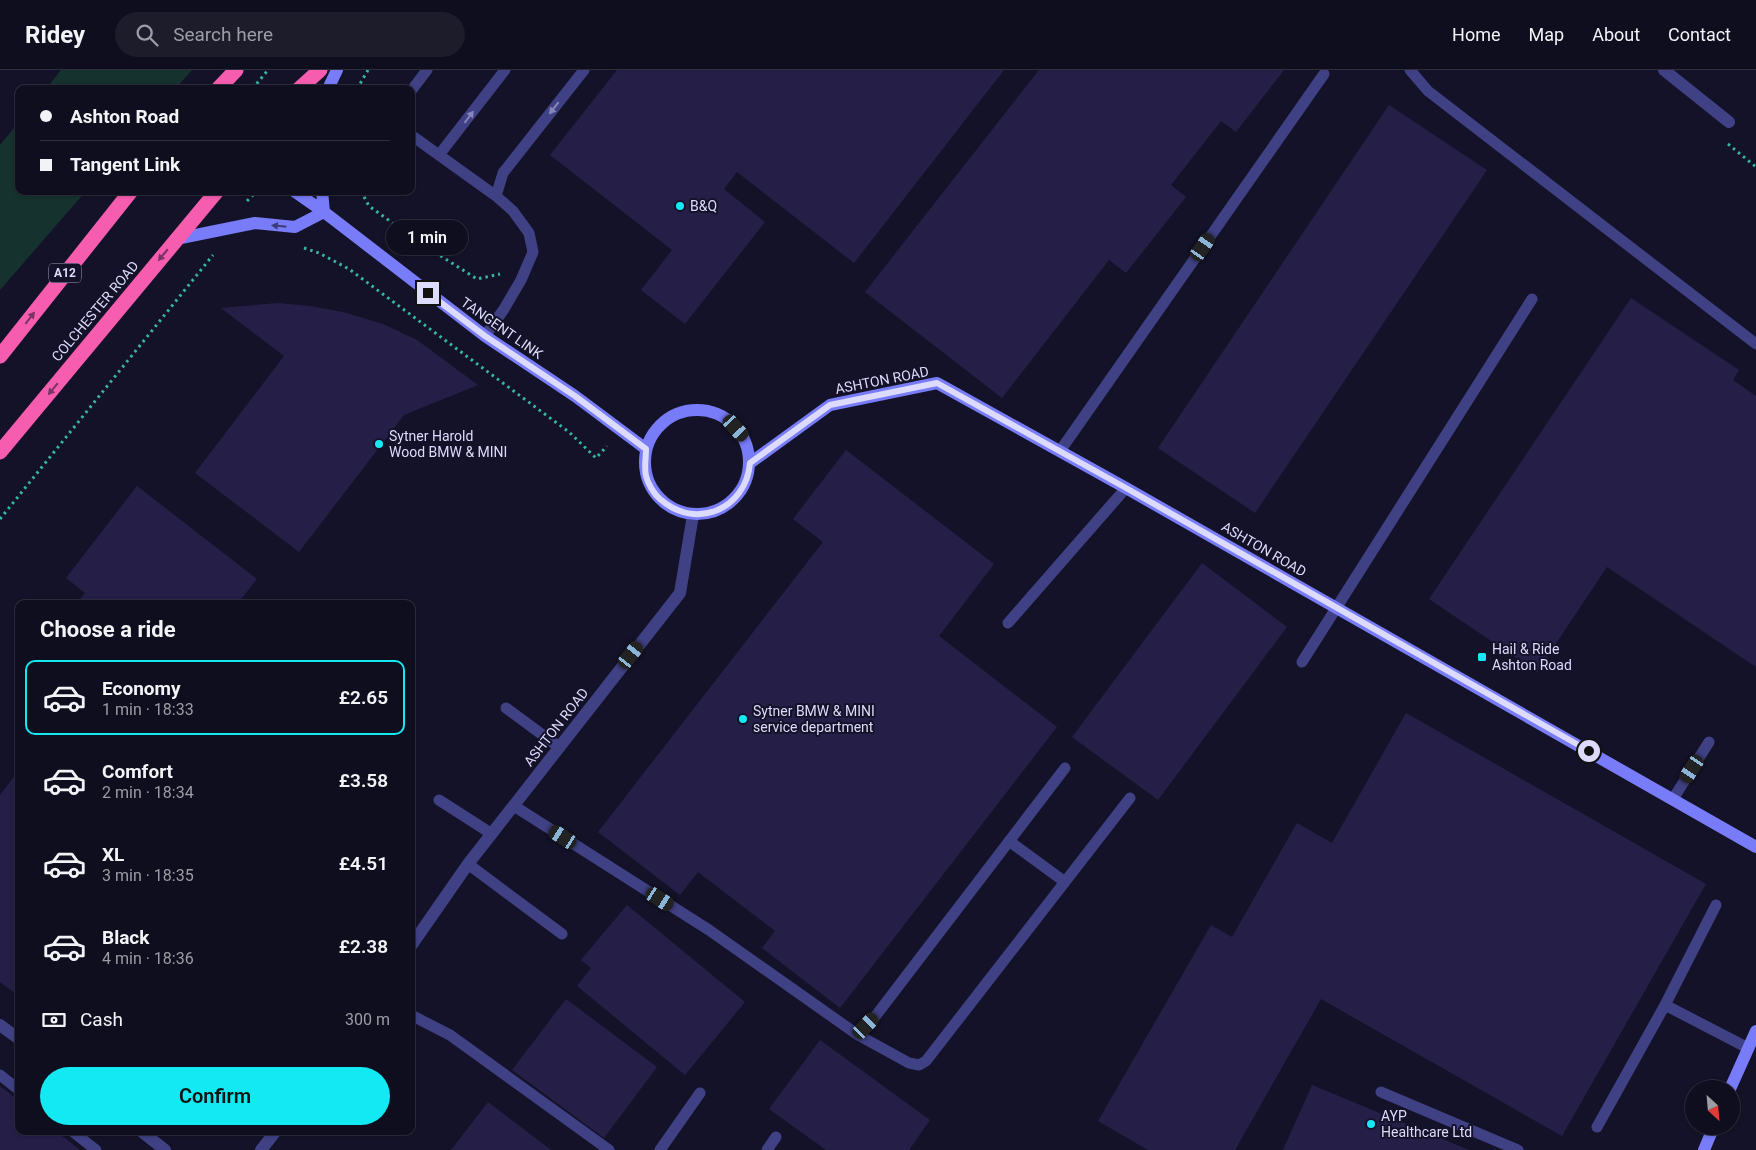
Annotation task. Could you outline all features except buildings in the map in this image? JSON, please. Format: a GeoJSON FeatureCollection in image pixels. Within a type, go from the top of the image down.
{"type":"FeatureCollection","features":[{"type":"Feature","properties":{"kind":"highway"},"geometry":{"type":"LineString","coordinates":[[222,85],[236,70]]}},
{"type":"Feature","properties":{"kind":"highway"},"geometry":{"type":"LineString","coordinates":[[303,85],[320,70]]}},
{"type":"Feature","properties":{"kind":"highway","name":"A12"},"geometry":{"type":"LineString","coordinates":[[0,356],[128,195]]}},
{"type":"Feature","properties":{"kind":"highway","name":"COLCHESTER ROAD"},"geometry":{"type":"LineString","coordinates":[[0,452],[214,195]]}},
{"type":"Feature","properties":{"kind":"street"},"geometry":{"type":"LineString","coordinates":[[330,85],[337,70]]}},
{"type":"Feature","properties":{"kind":"street"},"geometry":{"type":"LineString","coordinates":[[1664,70],[1729,122]]}},
{"type":"Feature","properties":{"kind":"street","name":"TANGENT LINK"},"geometry":{"type":"LineString","coordinates":[[300,195],[485,336],[575,396],[620,432],[646,449]]}},
{"type":"Feature","properties":{"kind":"street"},"geometry":{"type":"LineString","coordinates":[[176,240],[255,223],[295,227],[324,212],[322,195]]}},
{"type":"Feature","properties":{"kind":"street","name":"ASHTON ROAD"},"geometry":{"type":"LineString","coordinates":[[750,463],[830,405],[937,383],[1126,488],[1756,847]]}},
{"type":"Feature","properties":{"kind":"street"},"geometry":{"type":"LineString","coordinates":[[691,410],[710,411],[727,418],[744,437],[750,463],[749,473],[742,490],[729,505],[712,513],[693,515],[668,506],[655,494],[646,477],[646,449],[654,432],[673,415],[691,410]]}},
{"type":"Feature","properties":{"kind":"street","name":"ASHTON ROAD"},"geometry":{"type":"LineString","coordinates":[[415,940],[468,864],[680,593],[693,515]]}},
{"type":"Feature","properties":{"kind":"street"},"geometry":{"type":"LineString","coordinates":[[0,1025],[15,1036]]}},
{"type":"Feature","properties":{"kind":"street"},"geometry":{"type":"LineString","coordinates":[[1734,1080],[1756,1031]]}},
{"type":"Feature","properties":{"kind":"street"},"geometry":{"type":"LineString","coordinates":[[146,1135],[164,1150]]}},
{"type":"Feature","properties":{"kind":"street"},"geometry":{"type":"LineString","coordinates":[[261,1150],[273,1135]]}},
{"type":"Feature","properties":{"kind":"street"},"geometry":{"type":"LineString","coordinates":[[1704,1150],[1710,1135]]}},
{"type":"Feature","properties":{"kind":"lane"},"geometry":{"type":"LineString","coordinates":[[415,86],[427,70]]}},
{"type":"Feature","properties":{"kind":"lane"},"geometry":{"type":"LineString","coordinates":[[439,155],[505,70]]}},
{"type":"Feature","properties":{"kind":"lane"},"geometry":{"type":"LineString","coordinates":[[496,196],[503,173],[584,70]]}},
{"type":"Feature","properties":{"kind":"lane"},"geometry":{"type":"LineString","coordinates":[[1410,70],[1428,91],[1756,344]]}},
{"type":"Feature","properties":{"kind":"lane"},"geometry":{"type":"LineString","coordinates":[[1060,451],[1324,74]]}},
{"type":"Feature","properties":{"kind":"lane"},"geometry":{"type":"LineString","coordinates":[[415,138],[514,211],[529,233],[533,252],[521,280],[485,336]]}},
{"type":"Feature","properties":{"kind":"lane"},"geometry":{"type":"LineString","coordinates":[[1302,662],[1532,299]]}},
{"type":"Feature","properties":{"kind":"lane"},"geometry":{"type":"LineString","coordinates":[[1008,622],[1126,488]]}},
{"type":"Feature","properties":{"kind":"lane"},"geometry":{"type":"LineString","coordinates":[[506,708],[559,747]]}},
{"type":"Feature","properties":{"kind":"lane"},"geometry":{"type":"LineString","coordinates":[[1672,799],[1709,742]]}},
{"type":"Feature","properties":{"kind":"lane"},"geometry":{"type":"LineString","coordinates":[[858,1035],[874,1018],[1065,768]]}},
{"type":"Feature","properties":{"kind":"lane"},"geometry":{"type":"LineString","coordinates":[[514,806],[708,930],[858,1035],[909,1063],[918,1065],[926,1061],[935,1052],[1130,798]]}},
{"type":"Feature","properties":{"kind":"lane"},"geometry":{"type":"LineString","coordinates":[[439,800],[492,834]]}},
{"type":"Feature","properties":{"kind":"lane"},"geometry":{"type":"LineString","coordinates":[[1009,841],[1065,882]]}},
{"type":"Feature","properties":{"kind":"lane"},"geometry":{"type":"LineString","coordinates":[[468,864],[562,934]]}},
{"type":"Feature","properties":{"kind":"lane"},"geometry":{"type":"LineString","coordinates":[[1597,1127],[1665,1005],[1716,905]]}},
{"type":"Feature","properties":{"kind":"lane"},"geometry":{"type":"LineString","coordinates":[[1665,1005],[1748,1048]]}},
{"type":"Feature","properties":{"kind":"lane"},"geometry":{"type":"LineString","coordinates":[[415,1018],[450,1035],[609,1150]]}},
{"type":"Feature","properties":{"kind":"lane"},"geometry":{"type":"LineString","coordinates":[[0,1075],[15,1087]]}},
{"type":"Feature","properties":{"kind":"lane"},"geometry":{"type":"LineString","coordinates":[[1381,1092],[1518,1150]]}},
{"type":"Feature","properties":{"kind":"lane"},"geometry":{"type":"LineString","coordinates":[[660,1150],[700,1094]]}},
{"type":"Feature","properties":{"kind":"lane"},"geometry":{"type":"LineString","coordinates":[[77,1135],[96,1150]]}},
{"type":"Feature","properties":{"kind":"lane"},"geometry":{"type":"LineString","coordinates":[[767,1150],[776,1137]]}},
{"type":"Feature","properties":{"kind":"path"},"geometry":{"type":"LineString","coordinates":[[256,85],[268,70]]}},
{"type":"Feature","properties":{"kind":"path"},"geometry":{"type":"LineString","coordinates":[[359,85],[368,70]]}},
{"type":"Feature","properties":{"kind":"path"},"geometry":{"type":"LineString","coordinates":[[363,195],[369,206],[418,242],[477,279],[505,272],[521,280]]}},
{"type":"Feature","properties":{"kind":"path"},"geometry":{"type":"LineString","coordinates":[[0,519],[215,252]]}},
{"type":"Feature","properties":{"kind":"path"},"geometry":{"type":"LineString","coordinates":[[349,269],[569,432],[596,458],[620,432]]}},
{"type":"Feature","properties":{"kind":"green space"},"geometry":{"type":"Polygon","coordinates":[[[61,70],[192,70],[179,85],[49,85],[61,70]]]}},
{"type":"Feature","properties":{"kind":"green space"},"geometry":{"type":"Polygon","coordinates":[[[15,127],[15,195],[83,195],[0,290],[0,145],[15,127]]]}},
{"type":"Feature","properties":{"kind":"place","name":"B&Q"},"geometry":{"type":"Point","coordinates":[680,206]}},
{"type":"Feature","properties":{"kind":"place","name":"Sytner Harold Wood BMW & MINI"},"geometry":{"type":"Point","coordinates":[379,444]}},
{"type":"Feature","properties":{"kind":"place","name":"Hail & Ride Ashton Road"},"geometry":{"type":"Point","coordinates":[1482,657]}},
{"type":"Feature","properties":{"kind":"place","name":"Sytner BMW & MINI service department"},"geometry":{"type":"Point","coordinates":[743,719]}},
{"type":"Feature","properties":{"kind":"place","name":"AYP Healthcare Ltd"},"geometry":{"type":"Point","coordinates":[1371,1124]}},
{"type":"Feature","properties":{"kind":"route"},"geometry":{"type":"LineString","coordinates":[[428,293],[485,336],[575,396],[620,432],[646,449],[646,477],[655,494],[668,506],[693,515],[712,513],[729,505],[742,490],[749,473],[750,463],[830,405],[937,383],[1589,751]]}}]}
